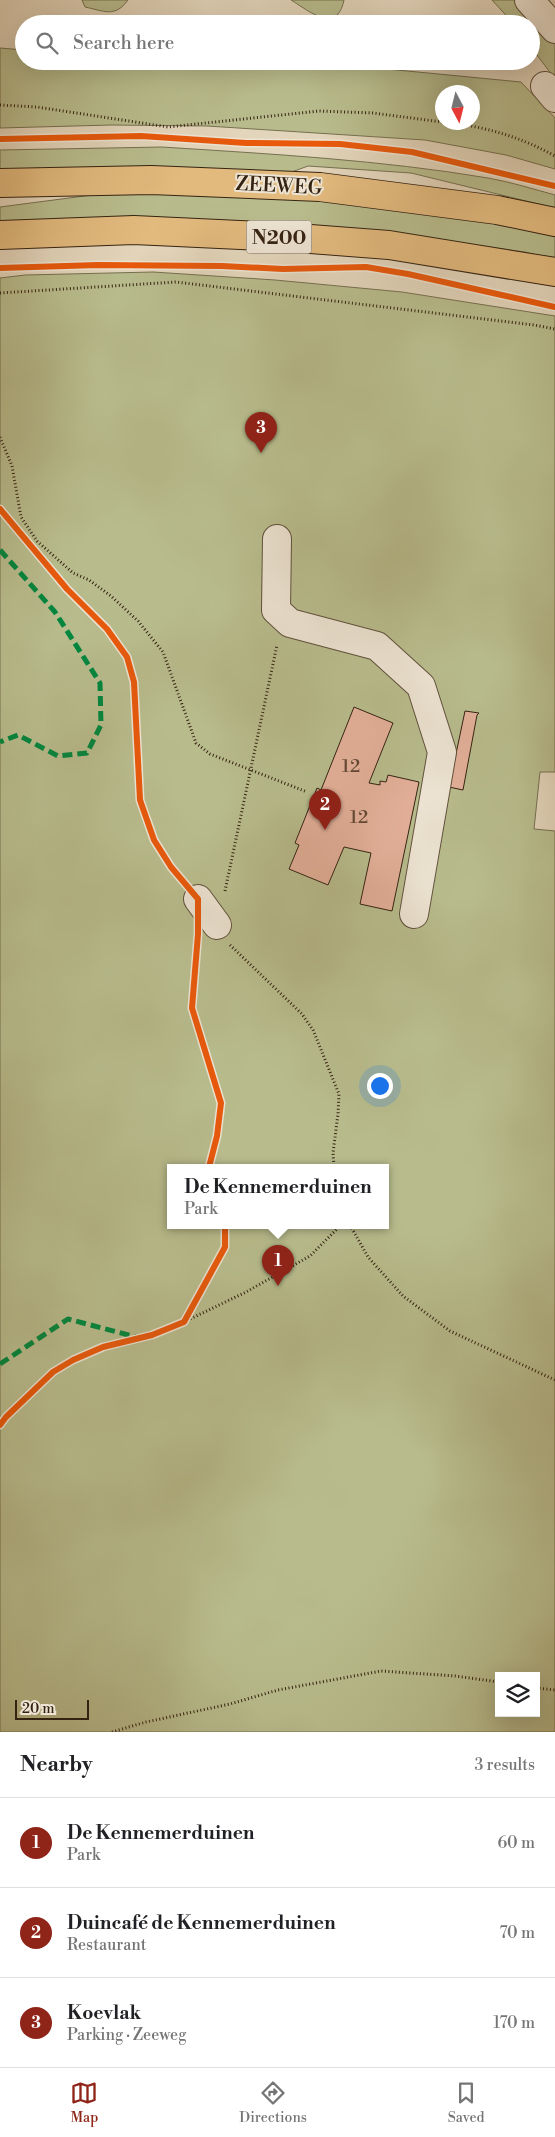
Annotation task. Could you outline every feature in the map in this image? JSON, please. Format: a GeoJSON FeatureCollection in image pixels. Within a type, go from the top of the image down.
{"type":"FeatureCollection","features":[{"type":"Feature","properties":{"kind":"main road","name":"ZEEWEG"},"geometry":{"type":"LineString","coordinates":[[0,182],[151,180],[320,187],[497,210],[555,222]]}},
{"type":"Feature","properties":{"kind":"main road","name":"N200"},"geometry":{"type":"LineString","coordinates":[[0,235],[134,230],[284,237],[389,245],[555,272]]}},
{"type":"Feature","properties":{"kind":"street"},"geometry":{"type":"LineString","coordinates":[[529,0],[555,28]]}},
{"type":"Feature","properties":{"kind":"street"},"geometry":{"type":"LineString","coordinates":[[277,539],[276,610],[290,623],[377,646],[421,686],[442,752],[414,914]]}},
{"type":"Feature","properties":{"kind":"street"},"geometry":{"type":"LineString","coordinates":[[198,899],[217,925]]}},
{"type":"Feature","properties":{"kind":"path"},"geometry":{"type":"LineString","coordinates":[[0,104],[37,107],[168,127],[319,111],[373,113],[435,121]]}},
{"type":"Feature","properties":{"kind":"path"},"geometry":{"type":"LineString","coordinates":[[480,127],[530,142],[555,156]]}},
{"type":"Feature","properties":{"kind":"path"},"geometry":{"type":"LineString","coordinates":[[0,292],[176,282],[497,320],[555,329]]}},
{"type":"Feature","properties":{"kind":"path"},"geometry":{"type":"LineString","coordinates":[[0,437],[12,466],[21,517],[37,540],[73,573],[90,580],[111,596],[138,621],[163,652],[196,743],[210,754],[307,792]]}},
{"type":"Feature","properties":{"kind":"path"},"geometry":{"type":"LineString","coordinates":[[290,623],[278,637],[217,925],[227,943],[302,1014],[314,1030],[339,1094],[333,1153],[334,1164]]}},
{"type":"Feature","properties":{"kind":"path"},"geometry":{"type":"LineString","coordinates":[[176,1325],[246,1292],[310,1256],[337,1229]]}},
{"type":"Feature","properties":{"kind":"path"},"geometry":{"type":"LineString","coordinates":[[352,1229],[368,1257],[403,1296],[450,1331],[555,1380]]}},
{"type":"Feature","properties":{"kind":"path"},"geometry":{"type":"LineString","coordinates":[[184,1322],[188,1314]]}},
{"type":"Feature","properties":{"kind":"path"},"geometry":{"type":"LineString","coordinates":[[112,1732],[146,1722],[230,1704],[278,1690],[380,1671],[455,1676],[495,1681]]}},
{"type":"Feature","properties":{"kind":"path"},"geometry":{"type":"LineString","coordinates":[[540,1688],[555,1690]]}},
{"type":"Feature","properties":{"kind":"green space"},"geometry":{"type":"Polygon","coordinates":[[[82,0],[128,0],[123,6],[109,12],[85,7],[82,0]]]}},
{"type":"Feature","properties":{"kind":"green space"},"geometry":{"type":"Polygon","coordinates":[[[291,0],[344,0],[336,15],[314,14],[291,0]]]}},
{"type":"Feature","properties":{"kind":"green space"},"geometry":{"type":"Polygon","coordinates":[[[492,0],[521,0],[535,15],[506,15],[492,0]]]}},
{"type":"Feature","properties":{"kind":"green space"},"geometry":{"type":"Polygon","coordinates":[[[540,21],[555,37],[555,79],[540,59],[540,21]]]}},
{"type":"Feature","properties":{"kind":"green space"},"geometry":{"type":"Polygon","coordinates":[[[0,48],[15,49],[15,70],[397,70],[521,82],[555,118],[555,169],[506,155],[425,140],[207,126],[112,125],[0,128],[0,48]]]}},
{"type":"Feature","properties":{"kind":"green space"},"geometry":{"type":"Polygon","coordinates":[[[162,147],[367,162],[488,178],[555,195],[555,208],[411,173],[308,166],[289,173],[0,172],[0,150],[162,147]]]}},
{"type":"Feature","properties":{"kind":"green space"},"geometry":{"type":"Polygon","coordinates":[[[138,189],[340,201],[502,224],[555,234],[555,260],[525,252],[416,237],[0,223],[0,207],[138,189]]]}},
{"type":"Feature","properties":{"kind":"green space"},"geometry":{"type":"Polygon","coordinates":[[[153,272],[275,280],[402,292],[555,316],[555,772],[540,772],[534,829],[555,831],[555,1732],[0,1732],[0,278],[25,275],[153,272]]]}},
{"type":"Feature","properties":{"kind":"building"},"geometry":{"type":"Polygon","coordinates":[[[354,707],[393,723],[369,783],[380,785],[380,781],[386,782],[388,775],[419,782],[392,911],[360,904],[371,853],[344,847],[328,885],[289,869],[299,845],[295,843],[317,788],[321,790],[354,707]]]}},
{"type":"Feature","properties":{"kind":"building"},"geometry":{"type":"Polygon","coordinates":[[[465,711],[479,713],[477,715],[463,790],[449,787],[465,711]]]}},
{"type":"Feature","properties":{"kind":"marked path"},"geometry":{"type":"LineString","coordinates":[[0,550],[55,612],[100,683],[101,725],[87,753],[58,756],[18,735],[0,742]]}},
{"type":"Feature","properties":{"kind":"marked path"},"geometry":{"type":"LineString","coordinates":[[0,1364],[68,1319],[136,1337]]}},
{"type":"Feature","properties":{"kind":"cycle path"},"geometry":{"type":"LineString","coordinates":[[0,139],[141,136],[246,143],[340,144],[412,152],[555,186]]}},
{"type":"Feature","properties":{"kind":"cycle path"},"geometry":{"type":"LineString","coordinates":[[0,268],[98,265],[222,266],[283,269],[366,267],[408,274],[555,307]]}},
{"type":"Feature","properties":{"kind":"cycle path"},"geometry":{"type":"LineString","coordinates":[[0,509],[67,589],[107,629],[127,657],[134,682],[140,800],[154,840],[171,867],[198,899],[198,934],[192,1008],[221,1103],[217,1136],[210,1164]]}},
{"type":"Feature","properties":{"kind":"cycle path"},"geometry":{"type":"LineString","coordinates":[[0,1425],[53,1372],[73,1360],[103,1347],[152,1335],[184,1322],[225,1247],[225,1229]]}},
{"type":"Feature","properties":{"kind":"place","name":"Koevlak"},"geometry":{"type":"Point","coordinates":[261,453]}},
{"type":"Feature","properties":{"kind":"place","name":"Duincafé de Kennemerduinen"},"geometry":{"type":"Point","coordinates":[325,830]}},
{"type":"Feature","properties":{"kind":"place","name":"De Kennemerduinen"},"geometry":{"type":"Point","coordinates":[278,1286]}}]}
